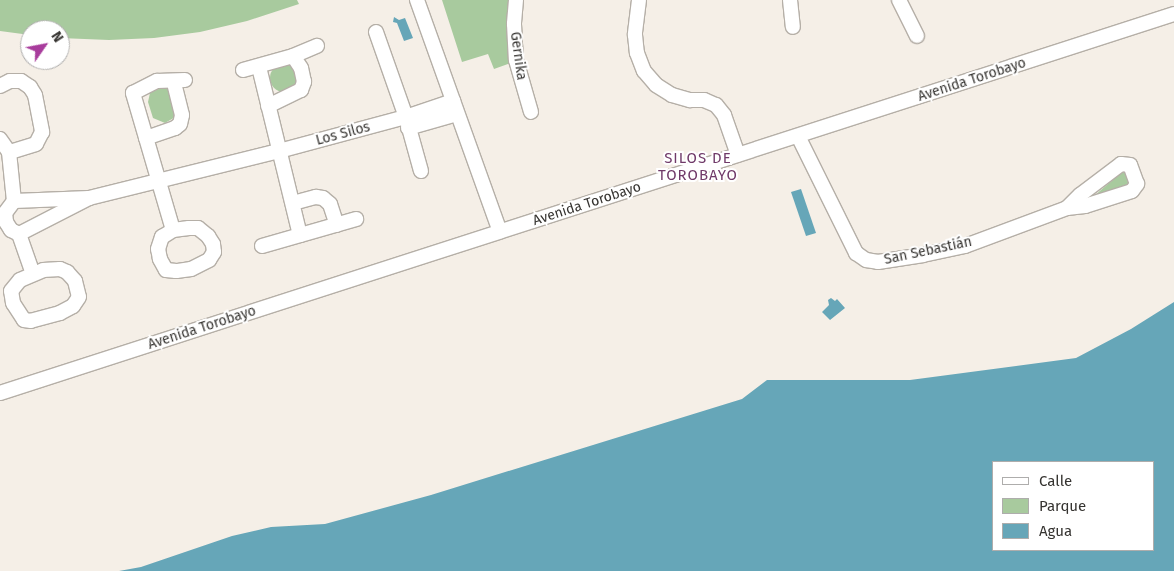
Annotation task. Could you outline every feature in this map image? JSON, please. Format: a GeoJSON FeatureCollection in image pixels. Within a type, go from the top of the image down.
{"type":"FeatureCollection","features":[{"type":"Feature","properties":{"kind":"street"},"geometry":{"type":"LineString","coordinates":[[417,0],[500,232]]}},
{"type":"Feature","properties":{"kind":"street","name":"Gernika"},"geometry":{"type":"LineString","coordinates":[[516,0],[514,24],[516,60],[531,112]]}},
{"type":"Feature","properties":{"kind":"street"},"geometry":{"type":"LineString","coordinates":[[639,0],[635,15],[635,35],[644,71],[656,85],[672,95],[690,100],[704,100],[716,105],[724,114],[738,155]]}},
{"type":"Feature","properties":{"kind":"street"},"geometry":{"type":"LineString","coordinates":[[790,0],[792,27]]}},
{"type":"Feature","properties":{"kind":"street"},"geometry":{"type":"LineString","coordinates":[[899,0],[917,36]]}},
{"type":"Feature","properties":{"kind":"street","name":"Avenida Torobayo"},"geometry":{"type":"LineString","coordinates":[[0,393],[1174,14]]}},
{"type":"Feature","properties":{"kind":"street"},"geometry":{"type":"LineString","coordinates":[[376,32],[407,122],[421,171]]}},
{"type":"Feature","properties":{"kind":"street"},"geometry":{"type":"LineString","coordinates":[[242,70],[293,56],[317,46]]}},
{"type":"Feature","properties":{"kind":"street"},"geometry":{"type":"LineString","coordinates":[[268,106],[300,90],[304,82],[301,68],[293,56]]}},
{"type":"Feature","properties":{"kind":"street"},"geometry":{"type":"LineString","coordinates":[[259,66],[300,235]]}},
{"type":"Feature","properties":{"kind":"street"},"geometry":{"type":"LineString","coordinates":[[0,86],[10,80],[20,81],[30,87],[35,95],[42,126],[41,137],[36,144],[10,152]]}},
{"type":"Feature","properties":{"kind":"street"},"geometry":{"type":"LineString","coordinates":[[146,138],[175,128],[180,124],[182,115],[179,81],[157,81],[134,94],[146,138],[173,230]]}},
{"type":"Feature","properties":{"kind":"street","name":"Los Silos"},"geometry":{"type":"LineString","coordinates":[[14,201],[89,198],[407,122],[455,107]]}},
{"type":"Feature","properties":{"kind":"street","name":"San Sebastián"},"geometry":{"type":"LineString","coordinates":[[798,136],[856,253],[866,260],[887,261],[965,246],[1067,208],[1085,206],[1134,191],[1137,184],[1130,165],[1122,164],[1080,195],[1067,208]]}},
{"type":"Feature","properties":{"kind":"street"},"geometry":{"type":"LineString","coordinates":[[0,139],[10,152],[14,201],[7,208],[5,218],[11,230],[19,234],[33,274]]}},
{"type":"Feature","properties":{"kind":"street"},"geometry":{"type":"LineString","coordinates":[[293,203],[316,197],[323,198],[330,204],[337,225]]}},
{"type":"Feature","properties":{"kind":"street","name":"Los Silos"},"geometry":{"type":"LineString","coordinates":[[19,234],[89,198]]}},
{"type":"Feature","properties":{"kind":"street"},"geometry":{"type":"LineString","coordinates":[[262,246],[356,219]]}},
{"type":"Feature","properties":{"kind":"street"},"geometry":{"type":"LineString","coordinates":[[60,269],[67,272],[75,281],[79,296],[73,306],[60,313],[31,321],[24,320],[12,303],[11,291],[20,280],[33,274],[43,270],[60,269]]}},
{"type":"Feature","properties":{"kind":"green space"},"geometry":{"type":"Polygon","coordinates":[[[0,0],[297,0],[299,4],[247,21],[200,32],[154,38],[109,40],[70,38],[70,20],[20,20],[20,34],[0,31],[0,0]]]}},
{"type":"Feature","properties":{"kind":"green space"},"geometry":{"type":"Polygon","coordinates":[[[442,0],[511,0],[507,15],[511,63],[494,69],[488,54],[462,62],[442,0]]]}},
{"type":"Feature","properties":{"kind":"green space"},"geometry":{"type":"Polygon","coordinates":[[[284,64],[294,68],[298,78],[294,88],[284,92],[274,88],[270,78],[274,68],[284,64]]]}},
{"type":"Feature","properties":{"kind":"green space"},"geometry":{"type":"Polygon","coordinates":[[[163,87],[171,91],[177,116],[165,123],[153,118],[148,102],[150,93],[163,87]]]}},
{"type":"Feature","properties":{"kind":"green space"},"geometry":{"type":"Polygon","coordinates":[[[1122,172],[1127,173],[1130,183],[1128,185],[1087,202],[1122,172]]]}},
{"type":"Feature","properties":{"kind":"water"},"geometry":{"type":"Polygon","coordinates":[[[394,17],[399,20],[405,18],[413,38],[404,41],[397,23],[393,22],[394,17]]]}},
{"type":"Feature","properties":{"kind":"water"},"geometry":{"type":"Polygon","coordinates":[[[801,189],[816,233],[806,236],[791,192],[801,189]]]}},
{"type":"Feature","properties":{"kind":"water"},"geometry":{"type":"Polygon","coordinates":[[[831,298],[835,301],[837,299],[845,308],[830,320],[822,312],[829,305],[828,300],[831,298]]]}},
{"type":"Feature","properties":{"kind":"water"},"geometry":{"type":"Polygon","coordinates":[[[1174,302],[1174,571],[119,571],[141,567],[232,536],[271,527],[325,524],[431,495],[742,399],[767,380],[910,380],[1076,358],[1131,329],[1174,302]]]}},
{"type":"Feature","properties":{"kind":"district","name":"SILOS DE TOROBAYO"},"geometry":{"type":"Point","coordinates":[698,166]}}]}
